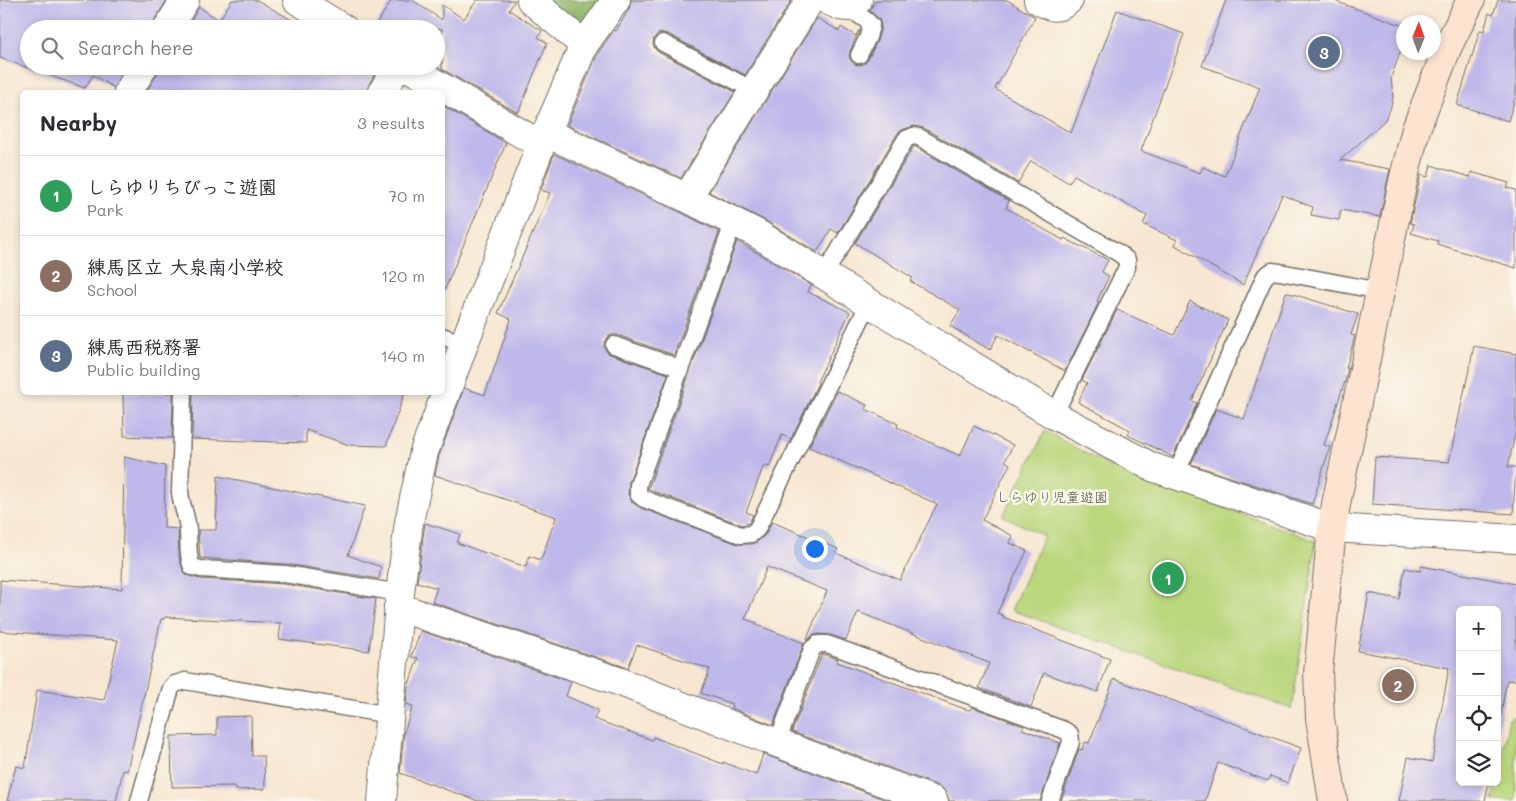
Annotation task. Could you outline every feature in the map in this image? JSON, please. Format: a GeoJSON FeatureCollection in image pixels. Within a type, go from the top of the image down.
{"type":"FeatureCollection","features":[{"type":"Feature","properties":{"kind":"street"},"geometry":{"type":"LineString","coordinates":[[173,20],[185,0]]}},
{"type":"Feature","properties":{"kind":"street"},"geometry":{"type":"LineString","coordinates":[[296,0],[329,20]]}},
{"type":"Feature","properties":{"kind":"street"},"geometry":{"type":"LineString","coordinates":[[531,0],[584,45]]}},
{"type":"Feature","properties":{"kind":"street"},"geometry":{"type":"LineString","coordinates":[[445,371],[453,340],[544,139],[584,45],[616,0]]}},
{"type":"Feature","properties":{"kind":"street"},"geometry":{"type":"LineString","coordinates":[[687,198],[810,0]]}},
{"type":"Feature","properties":{"kind":"street"},"geometry":{"type":"LineString","coordinates":[[1038,0],[1052,7],[1062,6],[1069,0]]}},
{"type":"Feature","properties":{"kind":"street"},"geometry":{"type":"LineString","coordinates":[[1333,801],[1320,718],[1318,673],[1332,528],[1403,181],[1416,129],[1448,46],[1471,0]]}},
{"type":"Feature","properties":{"kind":"street"},"geometry":{"type":"LineString","coordinates":[[129,90],[138,75]]}},
{"type":"Feature","properties":{"kind":"street"},"geometry":{"type":"LineString","coordinates":[[383,90],[392,75]]}},
{"type":"Feature","properties":{"kind":"street"},"geometry":{"type":"LineString","coordinates":[[423,75],[544,139],[687,198],[734,221],[1054,415],[1152,467],[1332,528],[1516,539]]}},
{"type":"Feature","properties":{"kind":"street"},"geometry":{"type":"LineString","coordinates":[[386,800],[390,715],[399,600],[409,522],[439,395]]}},
{"type":"Feature","properties":{"kind":"street"},"geometry":{"type":"LineString","coordinates":[[399,600],[934,801]]}},
{"type":"Feature","properties":{"kind":"lane"},"geometry":{"type":"LineString","coordinates":[[845,2],[854,12],[868,20],[871,25],[868,37],[859,55]]}},
{"type":"Feature","properties":{"kind":"lane"},"geometry":{"type":"LineString","coordinates":[[663,43],[753,90]]}},
{"type":"Feature","properties":{"kind":"lane"},"geometry":{"type":"LineString","coordinates":[[824,275],[906,139],[913,136],[919,137],[1120,254],[1127,260],[1127,267],[1054,415]]}},
{"type":"Feature","properties":{"kind":"lane"},"geometry":{"type":"LineString","coordinates":[[734,221],[638,485],[638,494],[644,499],[741,535],[751,534],[757,529],[869,302]]}},
{"type":"Feature","properties":{"kind":"lane"},"geometry":{"type":"LineString","coordinates":[[1174,476],[1265,276],[1272,272],[1280,272],[1380,291]]}},
{"type":"Feature","properties":{"kind":"lane"},"geometry":{"type":"LineString","coordinates":[[614,345],[680,368]]}},
{"type":"Feature","properties":{"kind":"lane"},"geometry":{"type":"LineString","coordinates":[[183,395],[180,492],[187,523],[188,559],[192,567],[285,574],[399,600]]}},
{"type":"Feature","properties":{"kind":"lane"},"geometry":{"type":"LineString","coordinates":[[777,743],[812,649],[818,644],[827,644],[1070,734],[1071,742],[1050,801]]}},
{"type":"Feature","properties":{"kind":"lane"},"geometry":{"type":"LineString","coordinates":[[139,801],[171,688],[175,684],[185,682],[390,715]]}},
{"type":"Feature","properties":{"kind":"green space"},"geometry":{"type":"Polygon","coordinates":[[[544,0],[601,0],[585,23],[570,23],[544,0]]]}},
{"type":"Feature","properties":{"kind":"green space","name":"しらゆり児童遊園"},"geometry":{"type":"Polygon","coordinates":[[[1045,431],[1105,464],[1316,541],[1292,709],[1011,610],[1044,536],[1003,516],[1045,431]]]}},
{"type":"Feature","properties":{"kind":"green space"},"geometry":{"type":"Polygon","coordinates":[[[1516,715],[1516,801],[1493,801],[1496,786],[1501,786],[1501,760],[1509,719],[1516,715]]]}},
{"type":"Feature","properties":{"kind":"building"},"geometry":{"type":"Polygon","coordinates":[[[0,0],[167,0],[155,20],[20,20],[20,65],[0,58],[0,0]]]}},
{"type":"Feature","properties":{"kind":"building"},"geometry":{"type":"Polygon","coordinates":[[[232,0],[257,0],[291,20],[219,20],[232,0]]]}},
{"type":"Feature","properties":{"kind":"building"},"geometry":{"type":"Polygon","coordinates":[[[392,0],[412,0],[442,20],[379,20],[392,0]]]}},
{"type":"Feature","properties":{"kind":"building"},"geometry":{"type":"Polygon","coordinates":[[[477,0],[515,0],[509,10],[542,31],[538,37],[547,43],[518,113],[445,71],[445,20],[442,20],[442,5],[464,19],[477,0]]]}},
{"type":"Feature","properties":{"kind":"building"},"geometry":{"type":"Polygon","coordinates":[[[631,0],[791,1],[745,75],[668,34],[658,34],[654,38],[653,44],[658,52],[735,92],[681,178],[567,125],[598,53],[614,30],[616,31],[629,9],[631,0]]]}},
{"type":"Feature","properties":{"kind":"building"},"geometry":{"type":"Polygon","coordinates":[[[876,0],[1007,0],[1035,17],[995,89],[1071,133],[1117,10],[1184,34],[1141,151],[1200,173],[1203,167],[1225,176],[1260,87],[1202,66],[1226,0],[1332,0],[1396,23],[1397,60],[1391,77],[1393,97],[1390,110],[1384,121],[1340,160],[1390,169],[1380,217],[1341,210],[1339,220],[1311,215],[1313,207],[1282,195],[1243,285],[1175,245],[1177,240],[1143,224],[1147,216],[1074,175],[1069,183],[1031,161],[1018,183],[924,128],[914,126],[897,134],[838,233],[831,229],[817,252],[764,220],[709,192],[817,18],[839,31],[841,27],[856,36],[859,30],[849,56],[854,64],[859,65],[864,64],[868,60],[881,27],[879,19],[870,11],[876,0]]]}},
{"type":"Feature","properties":{"kind":"building"},"geometry":{"type":"Polygon","coordinates":[[[1498,0],[1516,0],[1516,95],[1508,121],[1457,105],[1480,30],[1484,31],[1489,13],[1493,15],[1498,0]]]}},
{"type":"Feature","properties":{"kind":"building"},"geometry":{"type":"Polygon","coordinates":[[[199,7],[219,20],[191,20],[199,7]]]}},
{"type":"Feature","properties":{"kind":"building"},"geometry":{"type":"Polygon","coordinates":[[[48,75],[93,75],[85,88],[48,75]]]}},
{"type":"Feature","properties":{"kind":"building"},"geometry":{"type":"Polygon","coordinates":[[[93,75],[121,75],[114,88],[93,75]]]}},
{"type":"Feature","properties":{"kind":"building"},"geometry":{"type":"Polygon","coordinates":[[[156,75],[374,75],[368,90],[147,90],[156,75]]]}},
{"type":"Feature","properties":{"kind":"building"},"geometry":{"type":"Polygon","coordinates":[[[445,107],[506,143],[445,289],[445,107]]]}},
{"type":"Feature","properties":{"kind":"building"},"geometry":{"type":"Polygon","coordinates":[[[914,146],[1009,201],[1006,208],[1063,240],[1064,238],[1108,260],[1102,272],[1109,276],[1097,301],[1099,302],[1065,371],[998,335],[990,350],[950,326],[960,310],[910,281],[913,278],[855,243],[914,146]]]}},
{"type":"Feature","properties":{"kind":"building"},"geometry":{"type":"Polygon","coordinates":[[[554,154],[719,232],[674,355],[617,335],[608,337],[604,342],[606,351],[610,354],[668,374],[629,482],[628,494],[632,502],[641,508],[738,544],[757,542],[766,534],[772,522],[838,549],[836,553],[900,580],[937,504],[809,447],[837,391],[867,405],[865,409],[898,424],[897,427],[960,456],[974,426],[1013,445],[1005,461],[1010,464],[982,520],[1013,536],[1010,543],[1027,551],[997,613],[1110,659],[1098,692],[1044,673],[1031,707],[979,688],[989,663],[858,612],[846,640],[830,635],[818,634],[806,641],[827,591],[767,567],[745,619],[804,643],[773,725],[731,708],[732,704],[701,693],[710,669],[637,645],[628,668],[432,602],[437,588],[417,582],[425,523],[460,534],[457,543],[526,567],[529,556],[541,560],[556,517],[435,475],[439,456],[464,388],[485,395],[511,319],[498,313],[550,193],[541,190],[554,154]]]}},
{"type":"Feature","properties":{"kind":"building"},"geometry":{"type":"Polygon","coordinates":[[[1431,165],[1470,177],[1471,172],[1509,183],[1507,188],[1516,190],[1516,268],[1437,244],[1438,241],[1411,233],[1414,224],[1410,223],[1421,175],[1428,177],[1431,165]]]}},
{"type":"Feature","properties":{"kind":"building"},"geometry":{"type":"Polygon","coordinates":[[[737,241],[811,285],[808,292],[850,312],[791,439],[782,435],[769,467],[764,465],[746,512],[753,515],[749,523],[742,525],[648,489],[737,241]]]}},
{"type":"Feature","properties":{"kind":"building"},"geometry":{"type":"Polygon","coordinates":[[[1286,292],[1358,314],[1351,335],[1355,336],[1346,368],[1348,368],[1345,381],[1324,445],[1330,447],[1312,504],[1191,464],[1216,409],[1244,419],[1286,292]]]}},
{"type":"Feature","properties":{"kind":"building"},"geometry":{"type":"Polygon","coordinates":[[[1190,301],[1228,320],[1192,401],[1197,403],[1173,457],[1128,435],[1130,430],[1078,402],[1087,383],[1082,380],[1117,310],[1174,335],[1190,301]]]}},
{"type":"Feature","properties":{"kind":"building"},"geometry":{"type":"Polygon","coordinates":[[[1474,346],[1516,354],[1516,429],[1508,467],[1516,467],[1513,514],[1372,504],[1375,457],[1449,462],[1474,346]]]}},
{"type":"Feature","properties":{"kind":"building"},"geometry":{"type":"Polygon","coordinates":[[[123,395],[173,395],[172,438],[124,436],[123,395]]]}},
{"type":"Feature","properties":{"kind":"building"},"geometry":{"type":"Polygon","coordinates":[[[193,395],[404,395],[386,446],[349,445],[306,430],[306,443],[192,439],[193,395]]]}},
{"type":"Feature","properties":{"kind":"building"},"geometry":{"type":"Polygon","coordinates":[[[124,457],[165,466],[164,528],[178,529],[179,558],[186,575],[200,579],[284,584],[376,599],[369,651],[279,639],[281,623],[165,617],[161,619],[127,771],[123,770],[116,801],[7,801],[16,766],[25,768],[37,690],[104,700],[118,640],[0,631],[0,580],[122,589],[124,457]]]}},
{"type":"Feature","properties":{"kind":"building"},"geometry":{"type":"Polygon","coordinates":[[[218,476],[365,506],[348,555],[381,567],[379,579],[286,564],[200,558],[198,530],[216,530],[218,476]]]}},
{"type":"Feature","properties":{"kind":"building"},"geometry":{"type":"Polygon","coordinates":[[[1421,566],[1516,584],[1516,681],[1507,680],[1501,713],[1501,606],[1456,606],[1456,786],[1488,786],[1485,801],[1399,801],[1408,757],[1432,762],[1449,668],[1358,651],[1369,593],[1399,599],[1405,568],[1420,571],[1421,566]]]}},
{"type":"Feature","properties":{"kind":"building"},"geometry":{"type":"Polygon","coordinates":[[[421,631],[571,682],[566,696],[598,710],[594,719],[652,740],[653,737],[756,775],[763,754],[889,801],[478,801],[400,773],[404,732],[413,706],[406,704],[408,687],[418,658],[411,657],[421,631]]]}},
{"type":"Feature","properties":{"kind":"building"},"geometry":{"type":"Polygon","coordinates":[[[822,654],[838,659],[837,662],[965,709],[970,710],[972,707],[1024,726],[1022,729],[1060,743],[1040,801],[949,801],[946,791],[939,786],[792,732],[822,654]]]}},
{"type":"Feature","properties":{"kind":"building"},"geometry":{"type":"Polygon","coordinates":[[[1114,679],[1301,748],[1288,783],[1270,776],[1268,781],[1218,763],[1205,801],[1061,801],[1079,749],[1082,750],[1085,742],[1089,743],[1114,679]]]}},
{"type":"Feature","properties":{"kind":"building"},"geometry":{"type":"Polygon","coordinates":[[[251,716],[252,756],[264,756],[265,789],[236,790],[235,786],[172,787],[171,736],[217,735],[217,717],[251,716]]]}},
{"type":"Feature","properties":{"kind":"place","name":"練馬西税務署"},"geometry":{"type":"Point","coordinates":[1324,52]}},
{"type":"Feature","properties":{"kind":"place","name":"しらゆりちびっこ遊園"},"geometry":{"type":"Point","coordinates":[1168,578]}},
{"type":"Feature","properties":{"kind":"place","name":"練馬区立 大泉南小学校"},"geometry":{"type":"Point","coordinates":[1398,685]}}]}
